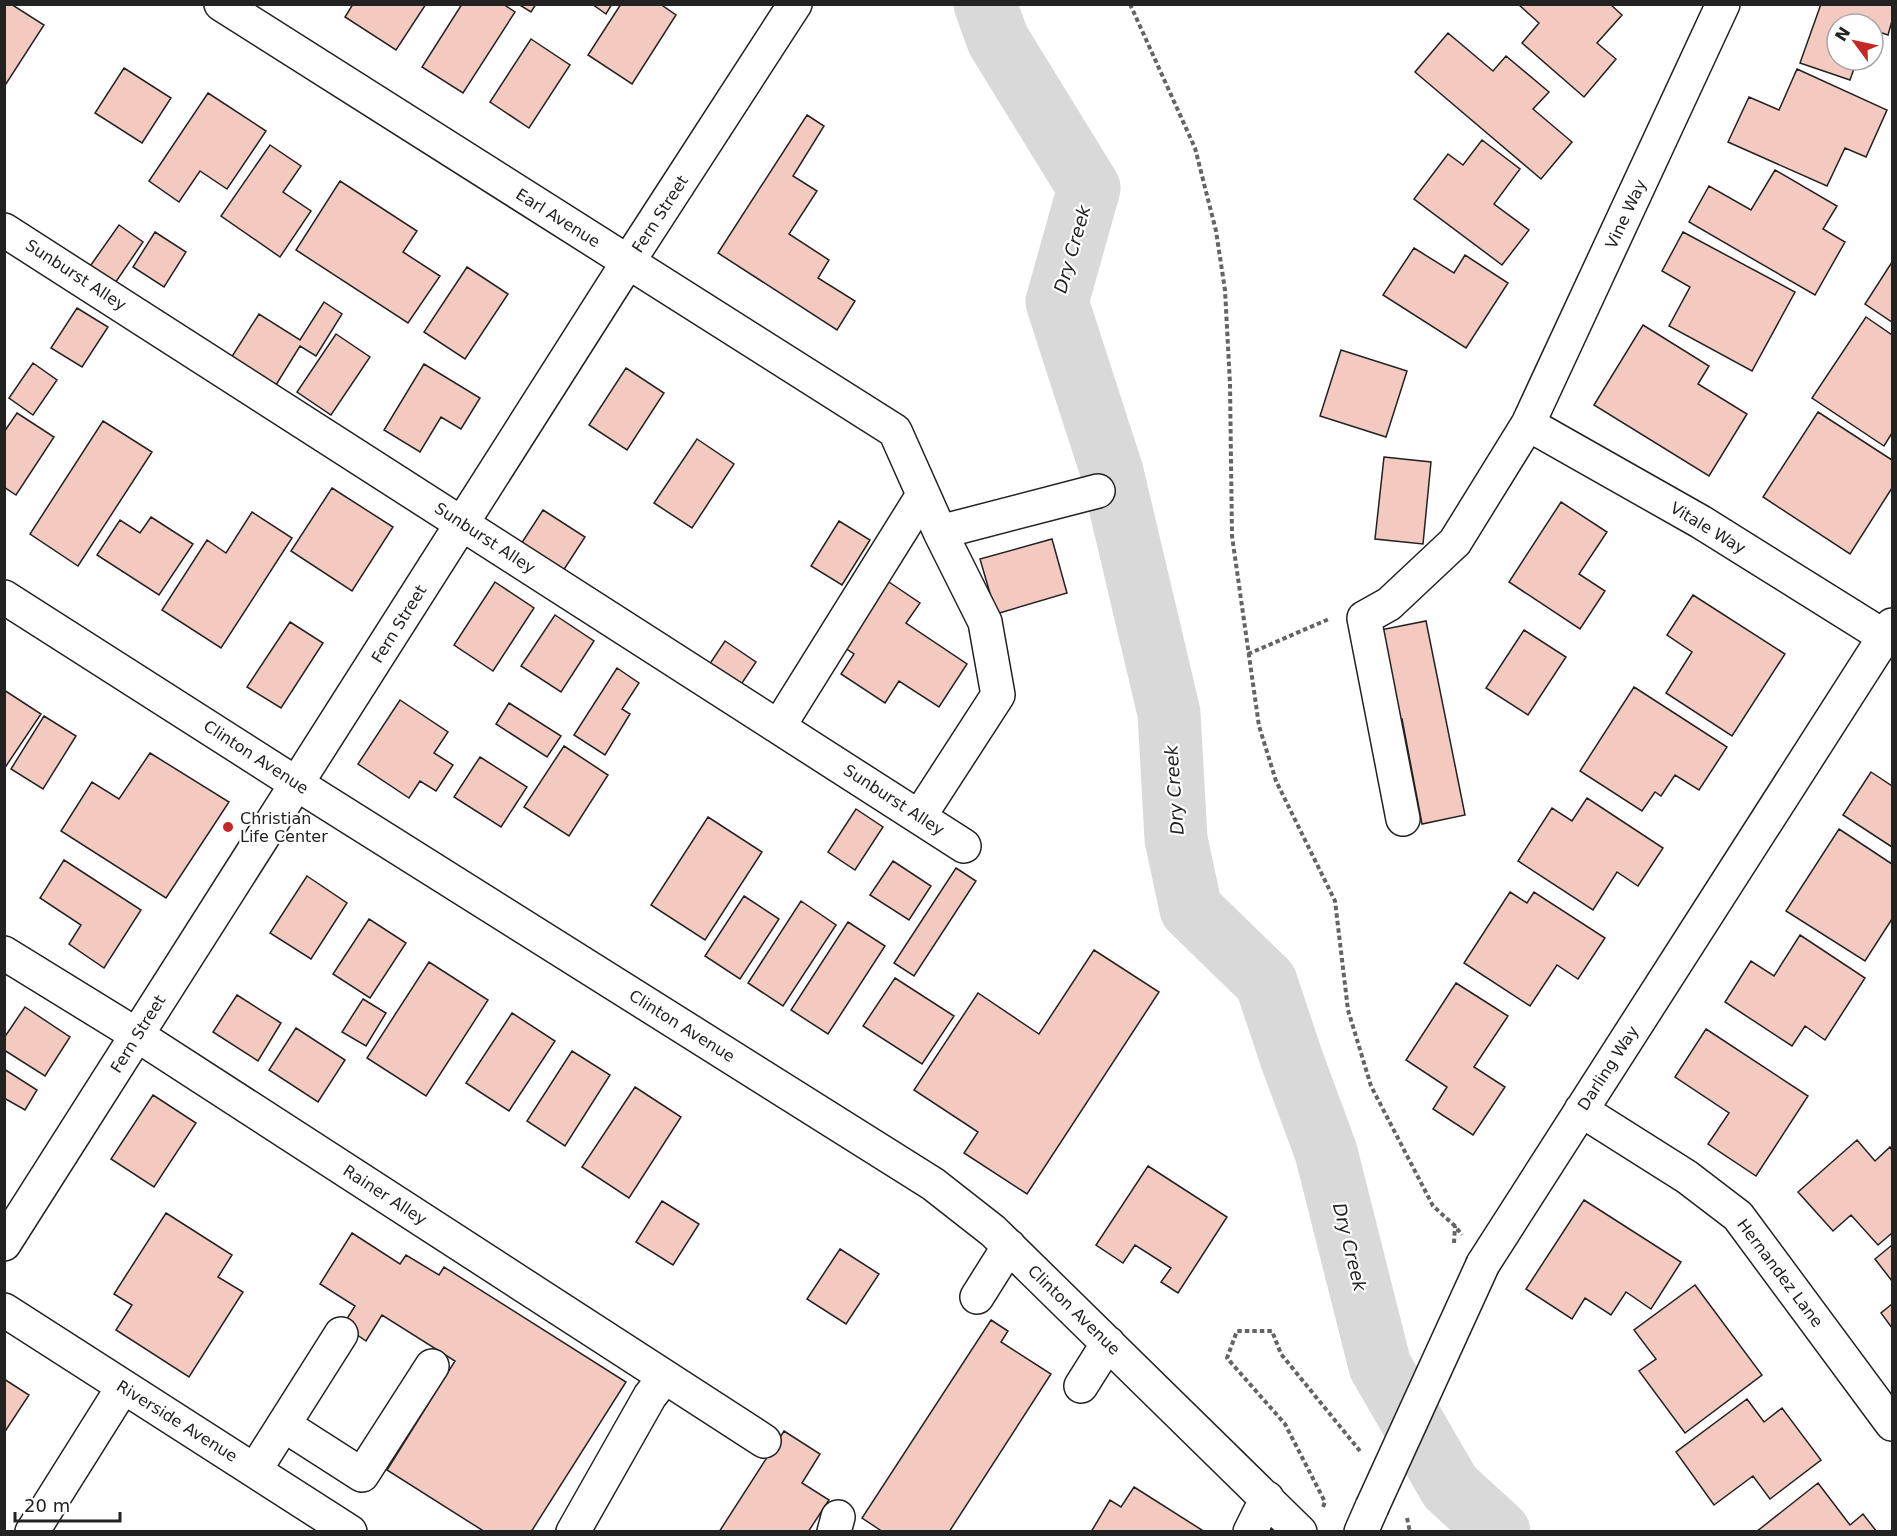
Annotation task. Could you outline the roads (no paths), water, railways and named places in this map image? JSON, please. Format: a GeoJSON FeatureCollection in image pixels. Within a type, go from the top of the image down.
{"type":"FeatureCollection","features":[{"type":"Feature","properties":{"kind":"street","name":"Earl Avenue"},"geometry":{"type":"LineString","coordinates":[[222,4],[895,431],[923,495]]}},
{"type":"Feature","properties":{"kind":"street","name":"Vine Way"},"geometry":{"type":"LineString","coordinates":[[1403,819],[1364,618],[1389,604],[1455,542],[1528,424],[1723,4]]}},
{"type":"Feature","properties":{"kind":"street","name":"Fern Street"},"geometry":{"type":"LineString","coordinates":[[4,1244],[628,262],[781,10]]}},
{"type":"Feature","properties":{"kind":"street","name":"Sunburst Alley"},"geometry":{"type":"LineString","coordinates":[[4,230],[964,846]]}},
{"type":"Feature","properties":{"kind":"street","name":"Vitale Way"},"geometry":{"type":"LineString","coordinates":[[1528,424],[1889,631]]}},
{"type":"Feature","properties":{"kind":"street"},"geometry":{"type":"LineString","coordinates":[[940,532],[1098,491]]}},
{"type":"Feature","properties":{"kind":"street"},"geometry":{"type":"LineString","coordinates":[[919,817],[998,695],[985,622],[923,495]]}},
{"type":"Feature","properties":{"kind":"street"},"geometry":{"type":"LineString","coordinates":[[778,726],[923,495]]}},
{"type":"Feature","properties":{"kind":"street","name":"Clinton Avenue"},"geometry":{"type":"LineString","coordinates":[[4,597],[933,1184],[1009,1246],[1267,1498],[1311,1522]]}},
{"type":"Feature","properties":{"kind":"street","name":"Darling Way"},"geometry":{"type":"LineString","coordinates":[[1366,1519],[1484,1264],[1889,631]]}},
{"type":"Feature","properties":{"kind":"street","name":"Rainer Alley"},"geometry":{"type":"LineString","coordinates":[[4,952],[137,1035],[764,1441]]}},
{"type":"Feature","properties":{"kind":"street","name":"Hernandez Lane"},"geometry":{"type":"LineString","coordinates":[[1581,1110],[1687,1177],[1738,1216],[1893,1424]]}},
{"type":"Feature","properties":{"kind":"street"},"geometry":{"type":"LineString","coordinates":[[977,1297],[1009,1246]]}},
{"type":"Feature","properties":{"kind":"street","name":"Riverside Avenue"},"geometry":{"type":"LineString","coordinates":[[4,1310],[350,1532]]}},
{"type":"Feature","properties":{"kind":"street"},"geometry":{"type":"LineString","coordinates":[[255,1470],[341,1334]]}},
{"type":"Feature","properties":{"kind":"street"},"geometry":{"type":"LineString","coordinates":[[1081,1386],[1108,1343]]}},
{"type":"Feature","properties":{"kind":"street"},"geometry":{"type":"LineString","coordinates":[[284,1425],[362,1475],[432,1366]]}},
{"type":"Feature","properties":{"kind":"street"},"geometry":{"type":"LineString","coordinates":[[573,1532],[650,1396],[665,1377]]}},
{"type":"Feature","properties":{"kind":"street"},"geometry":{"type":"LineString","coordinates":[[32,1532],[123,1387]]}},
{"type":"Feature","properties":{"kind":"street"},"geometry":{"type":"LineString","coordinates":[[1250,1532],[1267,1498]]}},
{"type":"Feature","properties":{"kind":"waterway","name":"Dry Creek"},"geometry":{"type":"LineString","coordinates":[[985,4],[998,40],[1089,188],[1057,302],[1112,472],[1169,713],[1176,839],[1191,909],[1266,982],[1326,1152],[1380,1366],[1450,1487],[1499,1532]]}},
{"type":"Feature","properties":{"kind":"place","name":"Christian Life Center"},"geometry":{"type":"Point","coordinates":[228,827]}}]}
